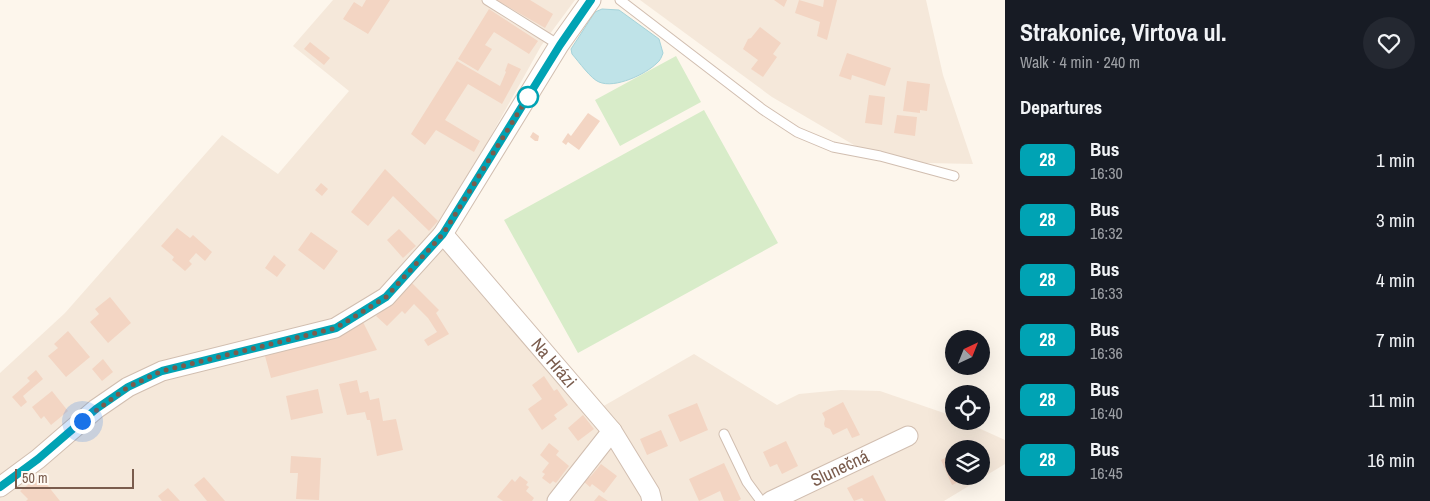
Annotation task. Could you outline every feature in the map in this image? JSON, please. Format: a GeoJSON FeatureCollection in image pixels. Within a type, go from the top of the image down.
{"type":"FeatureCollection","features":[{"type":"Feature","properties":{"kind":"street"},"geometry":{"type":"LineString","coordinates":[[0,487],[38,459],[96,409],[128,387],[162,371],[336,328],[386,297],[443,234],[560,45],[591,0]]}},
{"type":"Feature","properties":{"kind":"street","name":"Na Hrázi"},"geometry":{"type":"LineString","coordinates":[[443,234],[612,431],[650,493],[652,501]]}},
{"type":"Feature","properties":{"kind":"street"},"geometry":{"type":"LineString","coordinates":[[557,501],[612,431]]}},
{"type":"Feature","properties":{"kind":"street","name":"Slunečná"},"geometry":{"type":"LineString","coordinates":[[771,501],[908,436]]}},
{"type":"Feature","properties":{"kind":"lane"},"geometry":{"type":"LineString","coordinates":[[487,0],[560,45]]}},
{"type":"Feature","properties":{"kind":"lane"},"geometry":{"type":"LineString","coordinates":[[620,0],[762,109],[797,132],[833,147],[880,156],[954,176]]}},
{"type":"Feature","properties":{"kind":"lane"},"geometry":{"type":"LineString","coordinates":[[724,434],[747,482],[761,501]]}},
{"type":"Feature","properties":{"kind":"shaded area"},"geometry":{"type":"Polygon","coordinates":[[[333,0],[575,0],[541,46],[444,220],[441,247],[588,415],[694,354],[777,405],[799,394],[841,390],[880,391],[944,413],[945,430],[983,430],[1005,440],[1005,464],[990,473],[990,440],[945,440],[945,485],[970,485],[944,501],[0,501],[0,373],[65,313],[222,135],[278,174],[349,91],[293,46],[333,0]]]}},
{"type":"Feature","properties":{"kind":"shaded area"},"geometry":{"type":"Polygon","coordinates":[[[640,0],[926,0],[943,75],[973,164],[883,162],[772,97],[640,0]]]}},
{"type":"Feature","properties":{"kind":"green space"},"geometry":{"type":"Polygon","coordinates":[[[676,56],[701,102],[620,146],[595,100],[676,56]]]}},
{"type":"Feature","properties":{"kind":"green space"},"geometry":{"type":"Polygon","coordinates":[[[704,110],[778,243],[578,353],[504,220],[704,110]]]}},
{"type":"Feature","properties":{"kind":"water"},"geometry":{"type":"Polygon","coordinates":[[[602,9],[619,10],[659,39],[663,53],[658,62],[638,76],[613,84],[599,82],[592,77],[572,54],[571,49],[595,12],[602,9]]]}},
{"type":"Feature","properties":{"kind":"building"},"geometry":{"type":"Polygon","coordinates":[[[366,0],[390,0],[368,34],[343,19],[354,2],[362,7],[366,0]]]}},
{"type":"Feature","properties":{"kind":"building"},"geometry":{"type":"Polygon","coordinates":[[[496,0],[530,0],[553,14],[545,28],[496,0]]]}},
{"type":"Feature","properties":{"kind":"building"},"geometry":{"type":"Polygon","coordinates":[[[774,0],[787,0],[784,7],[774,0]]]}},
{"type":"Feature","properties":{"kind":"building"},"geometry":{"type":"Polygon","coordinates":[[[799,0],[823,7],[824,0],[837,0],[827,40],[817,36],[820,22],[795,13],[799,0]]]}},
{"type":"Feature","properties":{"kind":"building"},"geometry":{"type":"Polygon","coordinates":[[[489,9],[538,41],[529,54],[494,32],[485,45],[492,49],[478,71],[458,59],[489,9]]]}},
{"type":"Feature","properties":{"kind":"building"},"geometry":{"type":"Polygon","coordinates":[[[760,27],[781,43],[773,54],[777,57],[763,77],[751,69],[758,60],[743,49],[748,39],[760,27]]]}},
{"type":"Feature","properties":{"kind":"building"},"geometry":{"type":"Polygon","coordinates":[[[310,42],[330,58],[324,65],[304,49],[310,42]]]}},
{"type":"Feature","properties":{"kind":"building"},"geometry":{"type":"Polygon","coordinates":[[[847,53],[891,68],[885,86],[852,75],[851,80],[839,76],[847,53]]]}},
{"type":"Feature","properties":{"kind":"building"},"geometry":{"type":"Polygon","coordinates":[[[457,61],[500,86],[508,63],[521,69],[502,104],[468,84],[445,120],[480,141],[474,152],[436,130],[425,145],[411,134],[457,61]]]}},
{"type":"Feature","properties":{"kind":"building"},"geometry":{"type":"Polygon","coordinates":[[[907,81],[930,84],[927,111],[920,110],[920,113],[903,111],[907,81]]]}},
{"type":"Feature","properties":{"kind":"building"},"geometry":{"type":"Polygon","coordinates":[[[869,95],[885,97],[882,125],[865,123],[869,95]]]}},
{"type":"Feature","properties":{"kind":"building"},"geometry":{"type":"Polygon","coordinates":[[[588,113],[600,121],[579,150],[568,142],[566,145],[562,142],[568,133],[571,136],[588,113]]]}},
{"type":"Feature","properties":{"kind":"building"},"geometry":{"type":"Polygon","coordinates":[[[897,115],[917,117],[915,136],[894,133],[897,115]]]}},
{"type":"Feature","properties":{"kind":"building"},"geometry":{"type":"Polygon","coordinates":[[[533,132],[539,136],[538,141],[530,137],[533,132]]]}},
{"type":"Feature","properties":{"kind":"building"},"geometry":{"type":"Polygon","coordinates":[[[385,169],[438,221],[429,231],[393,196],[368,226],[351,212],[385,169]]]}},
{"type":"Feature","properties":{"kind":"building"},"geometry":{"type":"Polygon","coordinates":[[[321,183],[328,189],[322,196],[315,190],[321,183]]]}},
{"type":"Feature","properties":{"kind":"building"},"geometry":{"type":"Polygon","coordinates":[[[177,228],[190,238],[193,235],[212,252],[205,261],[196,253],[189,261],[192,264],[185,271],[172,260],[174,257],[161,246],[177,228]]]}},
{"type":"Feature","properties":{"kind":"building"},"geometry":{"type":"Polygon","coordinates":[[[399,229],[416,246],[403,258],[387,240],[399,229]]]}},
{"type":"Feature","properties":{"kind":"building"},"geometry":{"type":"Polygon","coordinates":[[[311,232],[338,251],[324,270],[298,250],[311,232]]]}},
{"type":"Feature","properties":{"kind":"building"},"geometry":{"type":"Polygon","coordinates":[[[274,255],[286,265],[277,277],[265,268],[274,255]]]}},
{"type":"Feature","properties":{"kind":"building"},"geometry":{"type":"Polygon","coordinates":[[[410,281],[439,310],[436,313],[449,334],[428,346],[424,340],[437,332],[428,318],[414,304],[405,314],[402,311],[387,326],[376,316],[410,281]]]}},
{"type":"Feature","properties":{"kind":"building"},"geometry":{"type":"Polygon","coordinates":[[[110,297],[131,323],[108,343],[90,322],[99,314],[95,309],[110,297]]]}},
{"type":"Feature","properties":{"kind":"building"},"geometry":{"type":"Polygon","coordinates":[[[363,322],[377,350],[271,378],[265,356],[328,339],[363,322]]]}},
{"type":"Feature","properties":{"kind":"building"},"geometry":{"type":"Polygon","coordinates":[[[68,331],[90,357],[66,377],[48,356],[58,348],[54,344],[68,331]]]}},
{"type":"Feature","properties":{"kind":"building"},"geometry":{"type":"Polygon","coordinates":[[[103,359],[113,372],[102,381],[92,369],[103,359]]]}},
{"type":"Feature","properties":{"kind":"building"},"geometry":{"type":"Polygon","coordinates":[[[36,370],[43,379],[23,396],[27,402],[21,407],[12,397],[30,381],[27,378],[36,370]]]}},
{"type":"Feature","properties":{"kind":"building"},"geometry":{"type":"Polygon","coordinates":[[[544,376],[554,391],[557,389],[568,405],[554,415],[557,419],[542,430],[528,409],[542,399],[532,385],[544,376]]]}},
{"type":"Feature","properties":{"kind":"building"},"geometry":{"type":"Polygon","coordinates":[[[357,380],[360,393],[368,391],[370,400],[379,398],[383,421],[396,419],[403,450],[377,456],[370,420],[367,420],[365,412],[347,415],[339,384],[357,380]]]}},
{"type":"Feature","properties":{"kind":"building"},"geometry":{"type":"Polygon","coordinates":[[[318,389],[323,413],[291,420],[286,396],[318,389]]]}},
{"type":"Feature","properties":{"kind":"building"},"geometry":{"type":"Polygon","coordinates":[[[52,391],[68,411],[51,425],[44,416],[41,419],[32,407],[52,391]]]}},
{"type":"Feature","properties":{"kind":"building"},"geometry":{"type":"Polygon","coordinates":[[[843,402],[860,435],[852,438],[847,428],[833,435],[830,429],[825,427],[825,419],[822,413],[843,402]]]}},
{"type":"Feature","properties":{"kind":"building"},"geometry":{"type":"Polygon","coordinates":[[[697,403],[708,430],[680,442],[668,415],[697,403]]]}},
{"type":"Feature","properties":{"kind":"building"},"geometry":{"type":"Polygon","coordinates":[[[583,415],[594,429],[578,441],[568,428],[583,415]]]}},
{"type":"Feature","properties":{"kind":"building"},"geometry":{"type":"Polygon","coordinates":[[[661,430],[668,446],[647,455],[640,439],[661,430]]]}},
{"type":"Feature","properties":{"kind":"building"},"geometry":{"type":"Polygon","coordinates":[[[786,441],[798,466],[782,474],[777,464],[770,467],[763,452],[786,441]]]}},
{"type":"Feature","properties":{"kind":"building"},"geometry":{"type":"Polygon","coordinates":[[[549,443],[559,451],[556,455],[569,466],[556,483],[553,481],[550,484],[542,478],[545,474],[542,472],[549,463],[540,455],[549,443]]]}},
{"type":"Feature","properties":{"kind":"building"},"geometry":{"type":"Polygon","coordinates":[[[291,456],[321,458],[319,500],[296,499],[298,473],[290,473],[291,456]]]}},
{"type":"Feature","properties":{"kind":"building"},"geometry":{"type":"Polygon","coordinates":[[[945,458],[945,469],[941,460],[945,458]]]}},
{"type":"Feature","properties":{"kind":"building"},"geometry":{"type":"Polygon","coordinates":[[[724,463],[741,499],[738,501],[724,501],[720,491],[699,501],[689,479],[724,463]]]}},
{"type":"Feature","properties":{"kind":"building"},"geometry":{"type":"Polygon","coordinates":[[[601,464],[617,476],[604,493],[592,484],[590,487],[583,481],[591,476],[601,464]]]}},
{"type":"Feature","properties":{"kind":"building"},"geometry":{"type":"Polygon","coordinates":[[[873,475],[886,501],[864,501],[862,498],[854,501],[847,488],[873,475]]]}},
{"type":"Feature","properties":{"kind":"building"},"geometry":{"type":"Polygon","coordinates":[[[40,476],[60,501],[26,501],[28,499],[20,491],[40,476]]]}},
{"type":"Feature","properties":{"kind":"building"},"geometry":{"type":"Polygon","coordinates":[[[520,476],[528,482],[526,485],[529,487],[526,491],[534,498],[532,501],[503,501],[497,497],[512,479],[515,482],[520,476]]]}},
{"type":"Feature","properties":{"kind":"building"},"geometry":{"type":"Polygon","coordinates":[[[204,477],[225,501],[207,501],[194,485],[204,477]]]}},
{"type":"Feature","properties":{"kind":"building"},"geometry":{"type":"Polygon","coordinates":[[[168,488],[180,501],[162,501],[158,496],[168,488]]]}},
{"type":"Feature","properties":{"kind":"building"},"geometry":{"type":"Polygon","coordinates":[[[599,495],[608,501],[594,501],[599,495]]]}},
{"type":"Feature","properties":{"kind":"bus line","name":"28"},"geometry":{"type":"LineString","coordinates":[[0,487],[38,459],[96,409],[128,387],[162,371],[336,328],[386,297],[443,234],[560,45],[591,0]]}},
{"type":"Feature","properties":{"kind":"route"},"geometry":{"type":"LineString","coordinates":[[82,421],[128,387],[162,371],[336,328],[386,297],[443,234],[528,97]]}}]}
